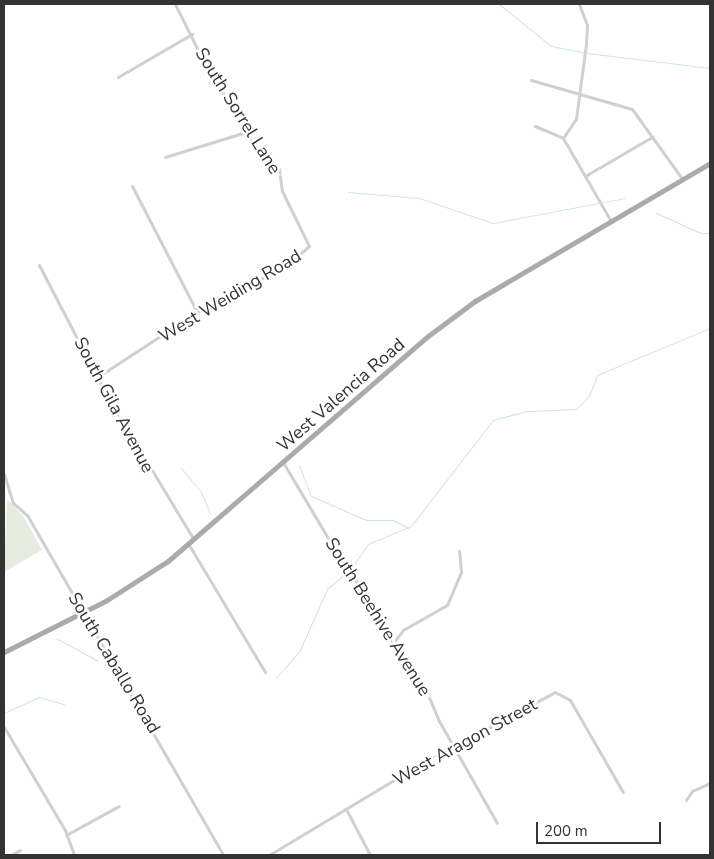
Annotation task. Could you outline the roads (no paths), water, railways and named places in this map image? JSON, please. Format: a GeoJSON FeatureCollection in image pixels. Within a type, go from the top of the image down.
{"type":"FeatureCollection","features":[{"type":"Feature","properties":{"kind":"main road","name":"West Valencia Road"},"geometry":{"type":"LineString","coordinates":[[4,652],[83,613],[189,545],[441,326],[710,164]]}},
{"type":"Feature","properties":{"kind":"street","name":"South Sorrel Lane"},"geometry":{"type":"LineString","coordinates":[[175,4],[192,34],[204,62],[261,153],[279,170],[282,191],[309,246]]}},
{"type":"Feature","properties":{"kind":"street"},"geometry":{"type":"LineString","coordinates":[[564,138],[576,119],[586,44],[586,25],[579,4]]}},
{"type":"Feature","properties":{"kind":"street"},"geometry":{"type":"LineString","coordinates":[[118,77],[192,34]]}},
{"type":"Feature","properties":{"kind":"street"},"geometry":{"type":"LineString","coordinates":[[531,80],[623,104],[639,116],[652,138],[683,180]]}},
{"type":"Feature","properties":{"kind":"street"},"geometry":{"type":"LineString","coordinates":[[535,126],[564,138],[612,222]]}},
{"type":"Feature","properties":{"kind":"street"},"geometry":{"type":"LineString","coordinates":[[165,157],[248,131]]}},
{"type":"Feature","properties":{"kind":"street"},"geometry":{"type":"LineString","coordinates":[[585,176],[652,138]]}},
{"type":"Feature","properties":{"kind":"street"},"geometry":{"type":"LineString","coordinates":[[132,186],[197,312]]}},
{"type":"Feature","properties":{"kind":"street","name":"West Weiding Road"},"geometry":{"type":"LineString","coordinates":[[99,376],[197,312],[254,285],[309,246]]}},
{"type":"Feature","properties":{"kind":"street","name":"South Gila Avenue"},"geometry":{"type":"LineString","coordinates":[[38,266],[154,478],[194,541]]}},
{"type":"Feature","properties":{"kind":"street","name":"South Beehive Avenue"},"geometry":{"type":"LineString","coordinates":[[284,464],[344,565],[381,614],[393,643],[421,678],[454,748],[497,823]]}},
{"type":"Feature","properties":{"kind":"street","name":"South Caballo Road"},"geometry":{"type":"LineString","coordinates":[[4,474],[13,503],[27,515],[83,613],[158,737],[223,855]]}},
{"type":"Feature","properties":{"kind":"street"},"geometry":{"type":"LineString","coordinates":[[189,545],[264,672]]}},
{"type":"Feature","properties":{"kind":"street"},"geometry":{"type":"LineString","coordinates":[[393,643],[403,630],[447,605],[461,572],[459,552]]}},
{"type":"Feature","properties":{"kind":"street","name":"West Aragon Street"},"geometry":{"type":"LineString","coordinates":[[269,855],[347,811],[414,768],[454,748],[498,720],[560,693],[570,700],[623,792]]}},
{"type":"Feature","properties":{"kind":"street"},"geometry":{"type":"LineString","coordinates":[[4,727],[66,835],[74,855]]}},
{"type":"Feature","properties":{"kind":"street"},"geometry":{"type":"LineString","coordinates":[[686,800],[692,791],[710,784]]}},
{"type":"Feature","properties":{"kind":"street"},"geometry":{"type":"LineString","coordinates":[[66,835],[119,806]]}},
{"type":"Feature","properties":{"kind":"street"},"geometry":{"type":"LineString","coordinates":[[347,811],[370,855]]}},
{"type":"Feature","properties":{"kind":"street"},"geometry":{"type":"LineString","coordinates":[[11,855],[20,850]]}},
{"type":"Feature","properties":{"kind":"waterway"},"geometry":{"type":"LineString","coordinates":[[499,4],[551,46],[583,52]]}},
{"type":"Feature","properties":{"kind":"waterway"},"geometry":{"type":"LineString","coordinates":[[587,53],[710,68]]}},
{"type":"Feature","properties":{"kind":"waterway"},"geometry":{"type":"LineString","coordinates":[[348,192],[419,198],[493,223],[625,198]]}},
{"type":"Feature","properties":{"kind":"waterway"},"geometry":{"type":"LineString","coordinates":[[656,213],[701,233],[710,233]]}},
{"type":"Feature","properties":{"kind":"waterway"},"geometry":{"type":"LineString","coordinates":[[276,678],[300,650],[327,589],[352,567],[368,544],[411,526],[493,420],[527,411],[576,409],[589,396],[597,375],[710,328]]}},
{"type":"Feature","properties":{"kind":"waterway"},"geometry":{"type":"LineString","coordinates":[[299,465],[311,496],[366,520],[393,520],[408,528]]}},
{"type":"Feature","properties":{"kind":"waterway"},"geometry":{"type":"LineString","coordinates":[[181,468],[201,492],[210,513]]}},
{"type":"Feature","properties":{"kind":"waterway"},"geometry":{"type":"LineString","coordinates":[[56,638],[98,661]]}},
{"type":"Feature","properties":{"kind":"waterway"},"geometry":{"type":"LineString","coordinates":[[4,713],[39,697],[64,704]]}}]}
